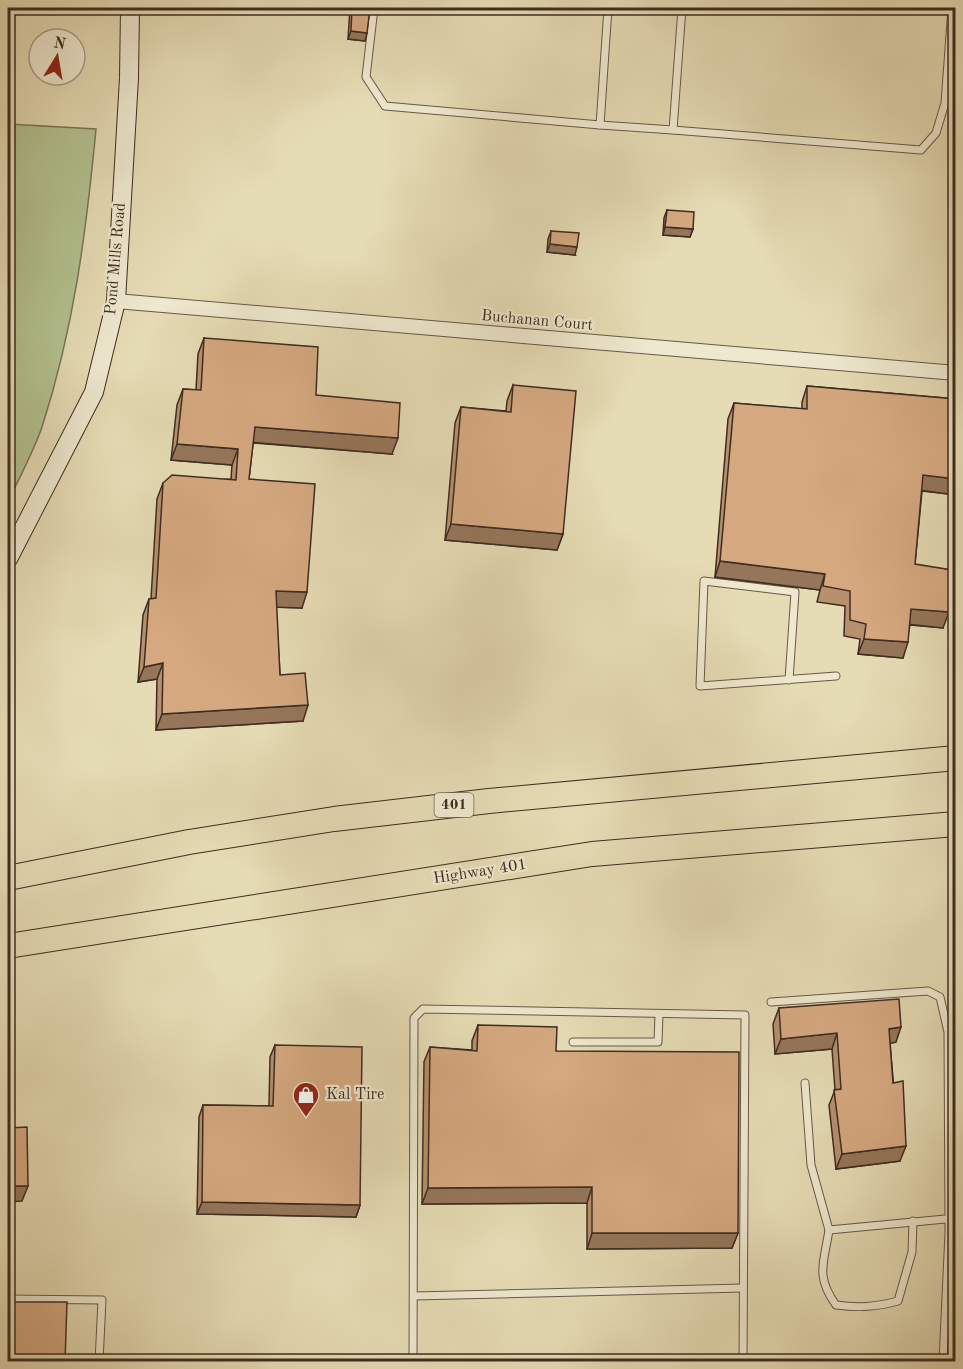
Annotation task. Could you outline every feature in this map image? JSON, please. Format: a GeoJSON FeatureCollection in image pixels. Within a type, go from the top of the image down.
{"type":"FeatureCollection","features":[{"type":"Feature","properties":{"kind":"highway"},"geometry":{"type":"LineString","coordinates":[[904,761],[956,752]]}},
{"type":"Feature","properties":{"kind":"highway","name":"401"},"geometry":{"type":"LineString","coordinates":[[8,878],[189,842],[334,819],[489,801],[956,758]]}},
{"type":"Feature","properties":{"kind":"highway","name":"Highway 401"},"geometry":{"type":"LineString","coordinates":[[8,946],[592,854],[956,824]]}},
{"type":"Feature","properties":{"kind":"main road","name":"Pond Mills Road"},"geometry":{"type":"LineString","coordinates":[[8,559],[94,392],[116,301],[129,78],[129,8]]}},
{"type":"Feature","properties":{"kind":"street","name":"Buchanan Court"},"geometry":{"type":"LineString","coordinates":[[116,301],[956,373]]}},
{"type":"Feature","properties":{"kind":"lane"},"geometry":{"type":"LineString","coordinates":[[374,8],[366,77],[384,106],[921,150],[936,132],[945,103],[952,8]]}},
{"type":"Feature","properties":{"kind":"lane"},"geometry":{"type":"LineString","coordinates":[[600,125],[608,8]]}},
{"type":"Feature","properties":{"kind":"lane"},"geometry":{"type":"LineString","coordinates":[[673,130],[682,8]]}},
{"type":"Feature","properties":{"kind":"lane"},"geometry":{"type":"LineString","coordinates":[[789,680],[795,592],[704,581],[700,686],[789,680],[836,676]]}},
{"type":"Feature","properties":{"kind":"lane"},"geometry":{"type":"LineString","coordinates":[[771,1002],[928,991],[940,997],[952,1042],[952,1218],[943,1362]]}},
{"type":"Feature","properties":{"kind":"lane"},"geometry":{"type":"LineString","coordinates":[[414,1362],[414,1018],[423,1009],[745,1015],[743,1362]]}},
{"type":"Feature","properties":{"kind":"lane"},"geometry":{"type":"LineString","coordinates":[[573,1042],[658,1042],[659,1014]]}},
{"type":"Feature","properties":{"kind":"lane"},"geometry":{"type":"LineString","coordinates":[[805,1083],[811,1165],[829,1230],[822,1276],[824,1289],[836,1305],[878,1306],[898,1301],[912,1252],[913,1221]]}},
{"type":"Feature","properties":{"kind":"lane"},"geometry":{"type":"LineString","coordinates":[[829,1230],[952,1218]]}},
{"type":"Feature","properties":{"kind":"lane"},"geometry":{"type":"LineString","coordinates":[[414,1296],[743,1288]]}},
{"type":"Feature","properties":{"kind":"lane"},"geometry":{"type":"LineString","coordinates":[[8,1299],[102,1300],[99,1362]]}},
{"type":"Feature","properties":{"kind":"green space"},"geometry":{"type":"Polygon","coordinates":[[[8,124],[96,129],[83,243],[63,353],[42,427],[8,502],[8,124]]]}},
{"type":"Feature","properties":{"kind":"building"},"geometry":{"type":"Polygon","coordinates":[[[352,8],[370,8],[367,33],[351,31],[352,8]]]}},
{"type":"Feature","properties":{"kind":"building"},"geometry":{"type":"Polygon","coordinates":[[[667,210],[694,212],[693,229],[665,227],[667,210]]]}},
{"type":"Feature","properties":{"kind":"building"},"geometry":{"type":"Polygon","coordinates":[[[551,231],[579,233],[577,247],[550,244],[551,231]]]}},
{"type":"Feature","properties":{"kind":"building"},"geometry":{"type":"Polygon","coordinates":[[[204,338],[318,347],[316,395],[400,403],[398,438],[255,427],[249,479],[315,484],[307,592],[276,591],[280,675],[305,673],[308,705],[162,714],[163,663],[144,667],[149,599],[156,598],[163,483],[172,475],[236,480],[238,449],[177,444],[183,389],[201,390],[204,338]]]}},
{"type":"Feature","properties":{"kind":"building"},"geometry":{"type":"Polygon","coordinates":[[[513,385],[576,391],[563,534],[451,524],[461,407],[511,412],[513,385]]]}},
{"type":"Feature","properties":{"kind":"building"},"geometry":{"type":"Polygon","coordinates":[[[807,386],[956,399],[956,479],[923,475],[915,564],[952,570],[949,612],[911,609],[908,642],[864,639],[866,624],[850,620],[850,591],[823,586],[825,574],[720,561],[734,403],[807,409],[807,386]]]}},
{"type":"Feature","properties":{"kind":"building"},"geometry":{"type":"Polygon","coordinates":[[[899,999],[901,1027],[889,1029],[893,1083],[903,1081],[906,1146],[842,1154],[834,1090],[841,1089],[837,1033],[781,1039],[779,1008],[899,999]]]}},
{"type":"Feature","properties":{"kind":"building"},"geometry":{"type":"Polygon","coordinates":[[[478,1025],[557,1027],[556,1051],[739,1052],[738,1233],[592,1233],[592,1187],[428,1188],[430,1047],[477,1051],[478,1025]]]}},
{"type":"Feature","properties":{"kind":"building"},"geometry":{"type":"Polygon","coordinates":[[[275,1045],[362,1047],[360,1205],[202,1202],[203,1105],[273,1106],[275,1045]]]}},
{"type":"Feature","properties":{"kind":"building"},"geometry":{"type":"Polygon","coordinates":[[[27,1127],[28,1186],[8,1186],[8,1128],[27,1127]]]}},
{"type":"Feature","properties":{"kind":"building"},"geometry":{"type":"Polygon","coordinates":[[[8,1302],[67,1302],[65,1362],[8,1362],[8,1302]]]}},
{"type":"Feature","properties":{"kind":"place","name":"Kal Tire"},"geometry":{"type":"Point","coordinates":[306,1118]}}]}
